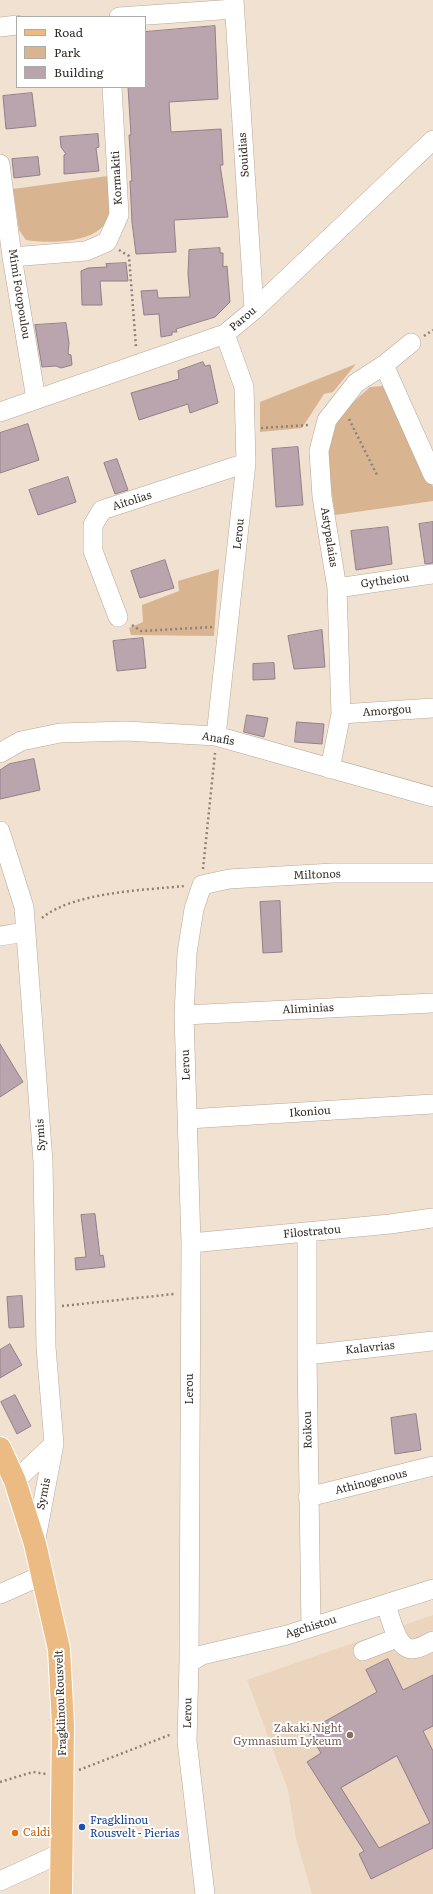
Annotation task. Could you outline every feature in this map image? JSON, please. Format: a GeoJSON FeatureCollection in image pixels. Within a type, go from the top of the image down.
{"type":"FeatureCollection","features":[{"type":"Feature","properties":{"kind":"main road","name":"Fragklinou Rousvelt"},"geometry":{"type":"LineString","coordinates":[[0,1448],[15,1481],[35,1544],[59,1649],[63,1776],[61,1894]]}},
{"type":"Feature","properties":{"kind":"street"},"geometry":{"type":"LineString","coordinates":[[127,16],[234,4]]}},
{"type":"Feature","properties":{"kind":"street","name":"Souidias"},"geometry":{"type":"LineString","coordinates":[[234,4],[254,310]]}},
{"type":"Feature","properties":{"kind":"street"},"geometry":{"type":"LineString","coordinates":[[0,27],[16,25]]}},
{"type":"Feature","properties":{"kind":"street","name":"Kormakiti"},"geometry":{"type":"LineString","coordinates":[[107,242],[119,215],[112,88]]}},
{"type":"Feature","properties":{"kind":"street","name":"Parou"},"geometry":{"type":"LineString","coordinates":[[0,412],[225,334],[254,310],[433,140]]}},
{"type":"Feature","properties":{"kind":"street","name":"Mimi Fotopoulou"},"geometry":{"type":"LineString","coordinates":[[0,164],[12,257],[36,399]]}},
{"type":"Feature","properties":{"kind":"street"},"geometry":{"type":"LineString","coordinates":[[12,257],[86,251],[107,242]]}},
{"type":"Feature","properties":{"kind":"street","name":"Lerou"},"geometry":{"type":"LineString","coordinates":[[216,736],[246,463],[244,387],[225,334]]}},
{"type":"Feature","properties":{"kind":"street","name":"Astypalaias"},"geometry":{"type":"LineString","coordinates":[[330,769],[342,714],[337,588],[322,497],[319,450],[327,420],[356,383],[384,365],[411,343]]}},
{"type":"Feature","properties":{"kind":"street"},"geometry":{"type":"LineString","coordinates":[[384,365],[433,475]]}},
{"type":"Feature","properties":{"kind":"street","name":"Aitolias"},"geometry":{"type":"LineString","coordinates":[[118,617],[93,551],[93,525],[102,510],[246,463]]}},
{"type":"Feature","properties":{"kind":"street","name":"Gytheiou"},"geometry":{"type":"LineString","coordinates":[[337,588],[433,574]]}},
{"type":"Feature","properties":{"kind":"street","name":"Amorgou"},"geometry":{"type":"LineString","coordinates":[[342,714],[433,708]]}},
{"type":"Feature","properties":{"kind":"street","name":"Anafis"},"geometry":{"type":"LineString","coordinates":[[0,753],[21,741],[60,733],[126,731],[216,736],[433,797]]}},
{"type":"Feature","properties":{"kind":"street","name":"Symis"},"geometry":{"type":"LineString","coordinates":[[0,830],[24,907],[43,1162],[46,1346],[54,1444],[35,1544]]}},
{"type":"Feature","properties":{"kind":"street","name":"Miltonos"},"geometry":{"type":"LineString","coordinates":[[202,885],[229,879],[318,874],[433,874]]}},
{"type":"Feature","properties":{"kind":"street","name":"Lerou"},"geometry":{"type":"LineString","coordinates":[[202,885],[194,909],[187,953],[184,1015],[191,1243],[189,1663],[187,1741],[205,1894]]}},
{"type":"Feature","properties":{"kind":"street"},"geometry":{"type":"LineString","coordinates":[[0,936],[25,932]]}},
{"type":"Feature","properties":{"kind":"street","name":"Aliminias"},"geometry":{"type":"LineString","coordinates":[[184,1015],[433,1003]]}},
{"type":"Feature","properties":{"kind":"street","name":"Ikoniou"},"geometry":{"type":"LineString","coordinates":[[188,1120],[433,1104]]}},
{"type":"Feature","properties":{"kind":"street","name":"Filostratou"},"geometry":{"type":"LineString","coordinates":[[191,1243],[390,1224],[433,1218]]}},
{"type":"Feature","properties":{"kind":"street","name":"Roikou"},"geometry":{"type":"LineString","coordinates":[[307,1232],[308,1497],[311,1627]]}},
{"type":"Feature","properties":{"kind":"street","name":"Kalavrias"},"geometry":{"type":"LineString","coordinates":[[307,1354],[433,1341]]}},
{"type":"Feature","properties":{"kind":"street","name":"Symis"},"geometry":{"type":"LineString","coordinates":[[15,1481],[54,1444]]}},
{"type":"Feature","properties":{"kind":"street","name":"Athinogenous"},"geometry":{"type":"LineString","coordinates":[[308,1497],[433,1466]]}},
{"type":"Feature","properties":{"kind":"street"},"geometry":{"type":"LineString","coordinates":[[0,1594],[43,1575]]}},
{"type":"Feature","properties":{"kind":"street","name":"Agchistou"},"geometry":{"type":"LineString","coordinates":[[189,1663],[202,1655],[311,1627],[433,1589]]}},
{"type":"Feature","properties":{"kind":"street"},"geometry":{"type":"LineString","coordinates":[[386,1604],[397,1638],[403,1645],[410,1649],[417,1648],[433,1641]]}},
{"type":"Feature","properties":{"kind":"street"},"geometry":{"type":"LineString","coordinates":[[364,1650],[397,1638]]}},
{"type":"Feature","properties":{"kind":"street"},"geometry":{"type":"LineString","coordinates":[[0,1881],[61,1853]]}},
{"type":"Feature","properties":{"kind":"path"},"geometry":{"type":"LineString","coordinates":[[107,242],[129,256],[138,365]]}},
{"type":"Feature","properties":{"kind":"path"},"geometry":{"type":"LineString","coordinates":[[341,402],[377,475]]}},
{"type":"Feature","properties":{"kind":"path"},"geometry":{"type":"LineString","coordinates":[[246,429],[326,424]]}},
{"type":"Feature","properties":{"kind":"path"},"geometry":{"type":"LineString","coordinates":[[118,617],[141,631],[229,627]]}},
{"type":"Feature","properties":{"kind":"path"},"geometry":{"type":"LineString","coordinates":[[25,932],[52,909],[86,899],[120,892],[202,885],[216,736]]}},
{"type":"Feature","properties":{"kind":"path"},"geometry":{"type":"LineString","coordinates":[[45,1307],[190,1292]]}},
{"type":"Feature","properties":{"kind":"path"},"geometry":{"type":"LineString","coordinates":[[0,1782],[32,1772],[63,1776],[178,1732]]}},
{"type":"Feature","properties":{"kind":"shaded area","name":"Zakaki Night Gymnasium Lykeum"},"geometry":{"type":"Polygon","coordinates":[[[433,1615],[433,1894],[312,1894],[296,1838],[288,1790],[247,1680],[433,1615]]]}},
{"type":"Feature","properties":{"kind":"green space"},"geometry":{"type":"Polygon","coordinates":[[[108,176],[110,208],[105,223],[98,231],[75,240],[48,242],[26,240],[19,230],[13,189],[108,176]]]}},
{"type":"Feature","properties":{"kind":"green space"},"geometry":{"type":"Polygon","coordinates":[[[356,364],[333,392],[324,394],[302,428],[260,432],[260,402],[356,364]]]}},
{"type":"Feature","properties":{"kind":"green space"},"geometry":{"type":"Polygon","coordinates":[[[383,386],[433,487],[433,501],[335,515],[326,452],[339,415],[370,387],[383,386]]]}},
{"type":"Feature","properties":{"kind":"green space"},"geometry":{"type":"Polygon","coordinates":[[[219,569],[214,636],[131,635],[129,628],[143,622],[142,605],[179,591],[178,581],[219,569]]]}},
{"type":"Feature","properties":{"kind":"building"},"geometry":{"type":"Polygon","coordinates":[[[215,26],[218,99],[169,102],[171,132],[221,129],[223,165],[220,165],[228,217],[174,220],[176,252],[136,254],[132,222],[130,181],[132,181],[128,88],[146,88],[146,32],[215,26]]]}},
{"type":"Feature","properties":{"kind":"building"},"geometry":{"type":"Polygon","coordinates":[[[32,93],[36,126],[6,129],[3,96],[32,93]]]}},
{"type":"Feature","properties":{"kind":"building"},"geometry":{"type":"Polygon","coordinates":[[[98,134],[99,147],[96,148],[99,171],[64,174],[64,155],[66,154],[61,147],[60,137],[98,134]]]}},
{"type":"Feature","properties":{"kind":"building"},"geometry":{"type":"Polygon","coordinates":[[[38,157],[40,175],[14,178],[12,159],[38,157]]]}},
{"type":"Feature","properties":{"kind":"building"},"geometry":{"type":"Polygon","coordinates":[[[220,248],[220,253],[223,253],[223,267],[227,266],[230,302],[215,317],[176,329],[177,332],[172,332],[172,335],[161,337],[159,314],[144,315],[141,291],[157,290],[158,298],[190,297],[188,274],[189,250],[220,248]]]}},
{"type":"Feature","properties":{"kind":"building"},"geometry":{"type":"Polygon","coordinates":[[[126,263],[128,281],[100,281],[102,305],[82,305],[81,271],[88,268],[107,267],[106,264],[126,263]]]}},
{"type":"Feature","properties":{"kind":"building"},"geometry":{"type":"Polygon","coordinates":[[[66,323],[69,343],[68,354],[71,355],[72,365],[61,368],[56,366],[42,367],[35,325],[66,323]]]}},
{"type":"Feature","properties":{"kind":"building"},"geometry":{"type":"Polygon","coordinates":[[[203,362],[205,366],[210,365],[218,403],[190,413],[188,404],[139,420],[131,393],[179,379],[178,371],[203,362]]]}},
{"type":"Feature","properties":{"kind":"building"},"geometry":{"type":"Polygon","coordinates":[[[28,424],[39,460],[0,473],[0,433],[28,424]]]}},
{"type":"Feature","properties":{"kind":"building"},"geometry":{"type":"Polygon","coordinates":[[[298,447],[303,505],[276,507],[272,449],[298,447]]]}},
{"type":"Feature","properties":{"kind":"building"},"geometry":{"type":"Polygon","coordinates":[[[117,459],[128,490],[115,494],[104,463],[117,459]]]}},
{"type":"Feature","properties":{"kind":"building"},"geometry":{"type":"Polygon","coordinates":[[[68,477],[76,502],[38,515],[29,490],[68,477]]]}},
{"type":"Feature","properties":{"kind":"building"},"geometry":{"type":"Polygon","coordinates":[[[433,522],[433,563],[425,564],[419,524],[433,522]]]}},
{"type":"Feature","properties":{"kind":"building"},"geometry":{"type":"Polygon","coordinates":[[[388,527],[392,564],[356,570],[351,531],[388,527]]]}},
{"type":"Feature","properties":{"kind":"building"},"geometry":{"type":"Polygon","coordinates":[[[165,560],[174,588],[140,598],[131,571],[165,560]]]}},
{"type":"Feature","properties":{"kind":"building"},"geometry":{"type":"Polygon","coordinates":[[[322,630],[325,667],[294,669],[288,636],[322,630]]]}},
{"type":"Feature","properties":{"kind":"building"},"geometry":{"type":"Polygon","coordinates":[[[143,638],[146,668],[117,671],[113,641],[143,638]]]}},
{"type":"Feature","properties":{"kind":"building"},"geometry":{"type":"Polygon","coordinates":[[[274,663],[275,679],[253,680],[253,664],[274,663]]]}},
{"type":"Feature","properties":{"kind":"building"},"geometry":{"type":"Polygon","coordinates":[[[247,715],[268,718],[264,737],[244,732],[247,715]]]}},
{"type":"Feature","properties":{"kind":"building"},"geometry":{"type":"Polygon","coordinates":[[[297,722],[324,724],[322,744],[295,742],[297,722]]]}},
{"type":"Feature","properties":{"kind":"building"},"geometry":{"type":"Polygon","coordinates":[[[34,759],[40,790],[0,799],[0,770],[9,764],[34,759]]]}},
{"type":"Feature","properties":{"kind":"building"},"geometry":{"type":"Polygon","coordinates":[[[280,901],[282,952],[263,953],[260,902],[280,901]]]}},
{"type":"Feature","properties":{"kind":"building"},"geometry":{"type":"Polygon","coordinates":[[[0,1044],[23,1082],[0,1097],[0,1044]]]}},
{"type":"Feature","properties":{"kind":"building"},"geometry":{"type":"Polygon","coordinates":[[[95,1214],[100,1256],[103,1255],[105,1267],[76,1270],[75,1258],[86,1257],[81,1215],[95,1214]]]}},
{"type":"Feature","properties":{"kind":"building"},"geometry":{"type":"Polygon","coordinates":[[[22,1296],[24,1327],[9,1328],[7,1297],[22,1296]]]}},
{"type":"Feature","properties":{"kind":"building"},"geometry":{"type":"Polygon","coordinates":[[[10,1344],[22,1365],[0,1378],[0,1350],[10,1344]]]}},
{"type":"Feature","properties":{"kind":"building"},"geometry":{"type":"Polygon","coordinates":[[[15,1395],[31,1426],[17,1434],[1,1402],[15,1395]]]}},
{"type":"Feature","properties":{"kind":"building"},"geometry":{"type":"Polygon","coordinates":[[[416,1414],[421,1450],[395,1454],[391,1418],[416,1414]]]}},
{"type":"Feature","properties":{"kind":"building"},"geometry":{"type":"Polygon","coordinates":[[[388,1659],[403,1690],[433,1675],[433,1726],[423,1731],[433,1751],[433,1848],[371,1879],[359,1854],[364,1851],[307,1762],[321,1753],[308,1731],[377,1692],[366,1670],[388,1659]],[[397,1756],[341,1788],[379,1848],[430,1823],[397,1756]]]}},
{"type":"Feature","properties":{"kind":"place","name":"Zakaki Night Gymnasium Lykeum"},"geometry":{"type":"Point","coordinates":[350,1735]}},
{"type":"Feature","properties":{"kind":"place","name":"Fragklinou Rousvelt - Pierias"},"geometry":{"type":"Point","coordinates":[82,1827]}},
{"type":"Feature","properties":{"kind":"place","name":"Caldi"},"geometry":{"type":"Point","coordinates":[15,1833]}}]}
